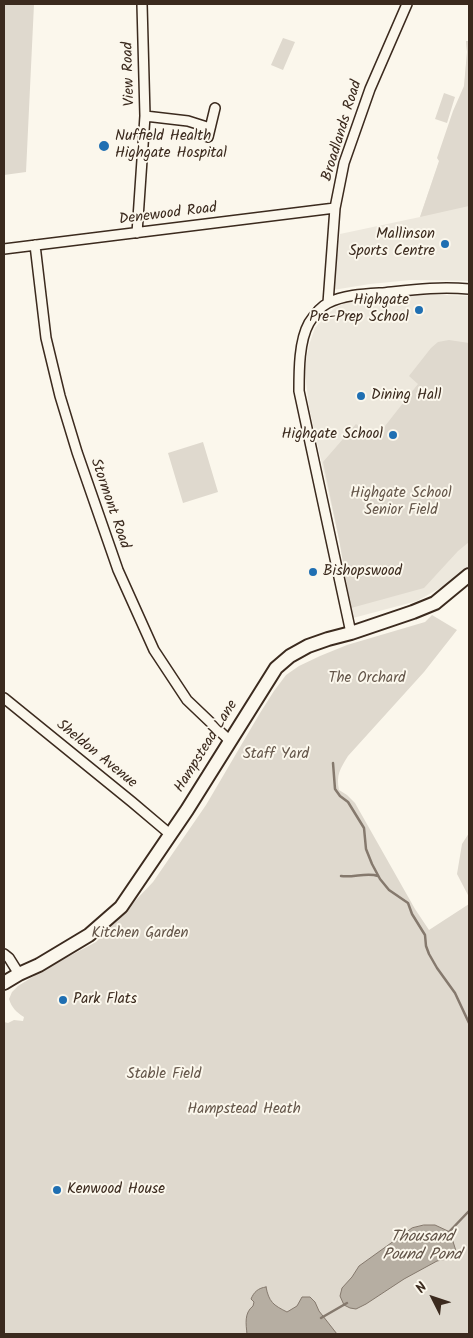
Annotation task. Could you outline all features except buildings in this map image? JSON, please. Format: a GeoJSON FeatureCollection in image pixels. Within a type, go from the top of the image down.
{"type":"FeatureCollection","features":[{"type":"Feature","properties":{"kind":"main road","name":"Hampstead Lane"},"geometry":{"type":"LineString","coordinates":[[4,983],[89,935],[121,907],[171,835],[276,668],[290,656],[308,646],[435,603],[469,575]]}},
{"type":"Feature","properties":{"kind":"street","name":"View Road"},"geometry":{"type":"LineString","coordinates":[[137,233],[145,116],[142,4]]}},
{"type":"Feature","properties":{"kind":"street","name":"Broadlands Road"},"geometry":{"type":"LineString","coordinates":[[328,303],[335,208],[344,163],[370,89],[407,4]]}},
{"type":"Feature","properties":{"kind":"street"},"geometry":{"type":"LineString","coordinates":[[145,116],[188,120],[209,132],[216,108]]}},
{"type":"Feature","properties":{"kind":"street","name":"Denewood Road"},"geometry":{"type":"LineString","coordinates":[[4,248],[335,208]]}},
{"type":"Feature","properties":{"kind":"street","name":"Stormont Road"},"geometry":{"type":"LineString","coordinates":[[34,245],[46,338],[60,396],[77,452],[118,570],[154,650],[187,700],[230,741]]}},
{"type":"Feature","properties":{"kind":"street"},"geometry":{"type":"LineString","coordinates":[[351,633],[299,391],[299,365],[308,324],[315,314],[328,303],[361,295],[444,287],[469,289]]}},
{"type":"Feature","properties":{"kind":"street","name":"Sheldon Avenue"},"geometry":{"type":"LineString","coordinates":[[4,698],[171,835]]}},
{"type":"Feature","properties":{"kind":"street"},"geometry":{"type":"LineString","coordinates":[[4,954],[9,958],[19,974]]}},
{"type":"Feature","properties":{"kind":"shaded area"},"geometry":{"type":"Polygon","coordinates":[[[466,41],[469,41],[469,281],[411,280],[333,290],[340,234],[420,217],[464,89],[466,41]]]}},
{"type":"Feature","properties":{"kind":"shaded area","name":"Highgate School"},"geometry":{"type":"Polygon","coordinates":[[[418,294],[469,296],[469,566],[449,583],[417,601],[353,618],[339,539],[309,407],[305,373],[309,345],[315,328],[336,307],[348,302],[418,294]]]}},
{"type":"Feature","properties":{"kind":"green space"},"geometry":{"type":"Polygon","coordinates":[[[4,4],[34,4],[26,172],[4,175],[4,4]]]}},
{"type":"Feature","properties":{"kind":"green space"},"geometry":{"type":"Polygon","coordinates":[[[283,38],[295,42],[283,70],[271,65],[283,38]]]}},
{"type":"Feature","properties":{"kind":"green space"},"geometry":{"type":"Polygon","coordinates":[[[466,41],[469,41],[469,206],[420,217],[439,161],[437,158],[453,111],[464,86],[466,41]]]}},
{"type":"Feature","properties":{"kind":"green space"},"geometry":{"type":"Polygon","coordinates":[[[444,93],[455,97],[447,123],[435,119],[444,93]]]}},
{"type":"Feature","properties":{"kind":"green space","name":"Highgate School Senior Field"},"geometry":{"type":"Polygon","coordinates":[[[449,340],[469,343],[469,542],[458,551],[424,588],[351,608],[323,462],[356,424],[374,440],[418,384],[409,376],[431,348],[438,342],[449,340]]]}},
{"type":"Feature","properties":{"kind":"green space"},"geometry":{"type":"Polygon","coordinates":[[[203,442],[218,492],[183,503],[168,453],[203,442]]]}},
{"type":"Feature","properties":{"kind":"green space","name":"Hampstead Heath"},"geometry":{"type":"Polygon","coordinates":[[[432,615],[457,630],[424,672],[348,756],[339,772],[338,785],[339,790],[355,803],[415,909],[429,930],[469,904],[469,1334],[4,1334],[4,1022],[23,1021],[24,1017],[11,1005],[9,999],[12,992],[18,986],[47,968],[96,942],[153,882],[206,805],[260,713],[286,675],[299,666],[320,656],[347,645],[425,622],[432,615]]]}},
{"type":"Feature","properties":{"kind":"green space"},"geometry":{"type":"Polygon","coordinates":[[[469,833],[469,897],[457,874],[462,844],[469,833]]]}},
{"type":"Feature","properties":{"kind":"water","name":"Thousand Pound Pond"},"geometry":{"type":"Polygon","coordinates":[[[435,1225],[450,1232],[456,1251],[451,1258],[437,1261],[356,1309],[344,1305],[340,1296],[342,1288],[359,1266],[412,1228],[435,1225]]]}},
{"type":"Feature","properties":{"kind":"water"},"geometry":{"type":"Polygon","coordinates":[[[266,1287],[272,1302],[287,1312],[297,1306],[302,1297],[310,1297],[337,1334],[247,1334],[247,1315],[253,1306],[254,1302],[251,1299],[253,1294],[266,1287]]]}},
{"type":"Feature","properties":{"kind":"waterway"},"geometry":{"type":"LineString","coordinates":[[333,763],[335,789],[348,802],[364,828],[366,849],[372,864],[380,879],[389,890],[408,903],[412,914],[425,935],[429,954],[455,993],[469,1023]]}},
{"type":"Feature","properties":{"kind":"waterway"},"geometry":{"type":"LineString","coordinates":[[341,876],[378,876]]}},
{"type":"Feature","properties":{"kind":"waterway"},"geometry":{"type":"LineString","coordinates":[[448,1233],[469,1211]]}},
{"type":"Feature","properties":{"kind":"waterway"},"geometry":{"type":"LineString","coordinates":[[321,1318],[347,1303]]}},
{"type":"Feature","properties":{"kind":"place","name":"Nuffield Health Highgate Hospital"},"geometry":{"type":"Point","coordinates":[104,146]}},
{"type":"Feature","properties":{"kind":"place","name":"Mallinson Sports Centre"},"geometry":{"type":"Point","coordinates":[445,244]}},
{"type":"Feature","properties":{"kind":"place","name":"Highgate Pre-Prep School"},"geometry":{"type":"Point","coordinates":[419,310]}},
{"type":"Feature","properties":{"kind":"place","name":"Dining Hall"},"geometry":{"type":"Point","coordinates":[361,396]}},
{"type":"Feature","properties":{"kind":"place","name":"Highgate School"},"geometry":{"type":"Point","coordinates":[393,435]}},
{"type":"Feature","properties":{"kind":"place","name":"Bishopswood"},"geometry":{"type":"Point","coordinates":[313,572]}},
{"type":"Feature","properties":{"kind":"place","name":"Park Flats"},"geometry":{"type":"Point","coordinates":[63,1000]}},
{"type":"Feature","properties":{"kind":"place","name":"Kenwood House"},"geometry":{"type":"Point","coordinates":[57,1190]}},
{"type":"Feature","properties":{"kind":"park label","name":"The Orchard"},"geometry":{"type":"Point","coordinates":[367,679]}},
{"type":"Feature","properties":{"kind":"park label","name":"Staff Yard"},"geometry":{"type":"Point","coordinates":[276,755]}},
{"type":"Feature","properties":{"kind":"park label","name":"Kitchen Garden"},"geometry":{"type":"Point","coordinates":[140,934]}},
{"type":"Feature","properties":{"kind":"park label","name":"Stable Field"},"geometry":{"type":"Point","coordinates":[164,1075]}}]}
